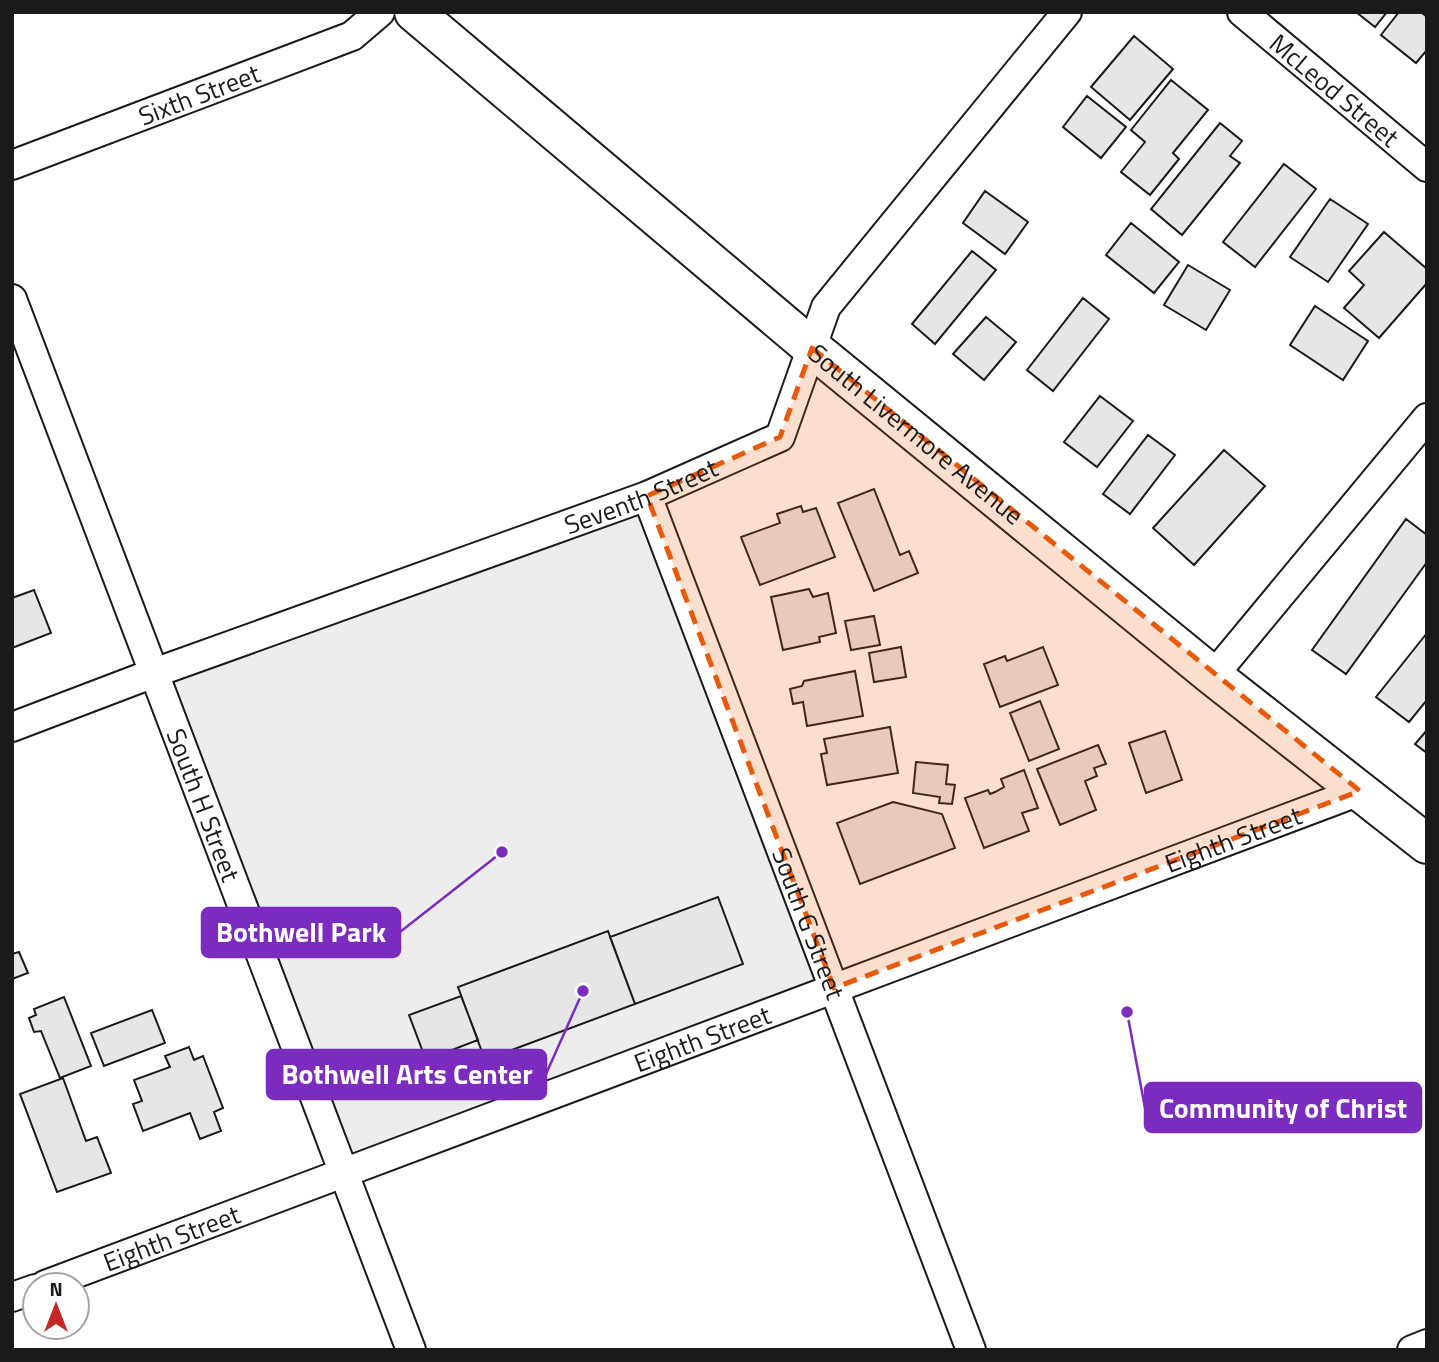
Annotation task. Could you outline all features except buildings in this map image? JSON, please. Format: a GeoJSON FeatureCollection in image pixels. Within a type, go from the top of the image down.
{"type":"FeatureCollection","features":[{"type":"Feature","properties":{"kind":"main road","name":"South Livermore Avenue"},"geometry":{"type":"LineString","coordinates":[[414,12],[812,348],[1213,676],[1427,845]]}},
{"type":"Feature","properties":{"kind":"street","name":"Sixth Street"},"geometry":{"type":"LineString","coordinates":[[12,164],[352,36],[380,12]]}},
{"type":"Feature","properties":{"kind":"street","name":"Seventh Street"},"geometry":{"type":"LineString","coordinates":[[12,727],[154,673],[647,496],[780,437],[826,307],[1067,12]]}},
{"type":"Feature","properties":{"kind":"street","name":"McLeod Street"},"geometry":{"type":"LineString","coordinates":[[1242,12],[1427,167]]}},
{"type":"Feature","properties":{"kind":"street","name":"South H Street"},"geometry":{"type":"LineString","coordinates":[[12,299],[411,1350]]}},
{"type":"Feature","properties":{"kind":"street"},"geometry":{"type":"LineString","coordinates":[[1213,676],[1427,418]]}},
{"type":"Feature","properties":{"kind":"street","name":"South G Street"},"geometry":{"type":"LineString","coordinates":[[647,496],[971,1350]]}},
{"type":"Feature","properties":{"kind":"street","name":"Eighth Street"},"geometry":{"type":"LineString","coordinates":[[82,1271],[1360,791]]}},
{"type":"Feature","properties":{"kind":"street"},"geometry":{"type":"LineString","coordinates":[[1412,1350],[1427,1344]]}},
{"type":"Feature","properties":{"kind":"highlighted area"},"geometry":{"type":"Polygon","coordinates":[[[812,348],[1360,791],[834,988],[647,496],[780,437],[812,348]]]}},
{"type":"Feature","properties":{"kind":"shaded area"},"geometry":{"type":"Polygon","coordinates":[[[647,496],[834,988],[343,1173],[154,673],[647,496]]]}},
{"type":"Feature","properties":{"kind":"place","name":"Bothwell Park"},"geometry":{"type":"Point","coordinates":[502,852]}},
{"type":"Feature","properties":{"kind":"place","name":"Bothwell Arts Center"},"geometry":{"type":"Point","coordinates":[583,991]}},
{"type":"Feature","properties":{"kind":"place","name":"Community of Christ"},"geometry":{"type":"Point","coordinates":[1127,1012]}}]}
